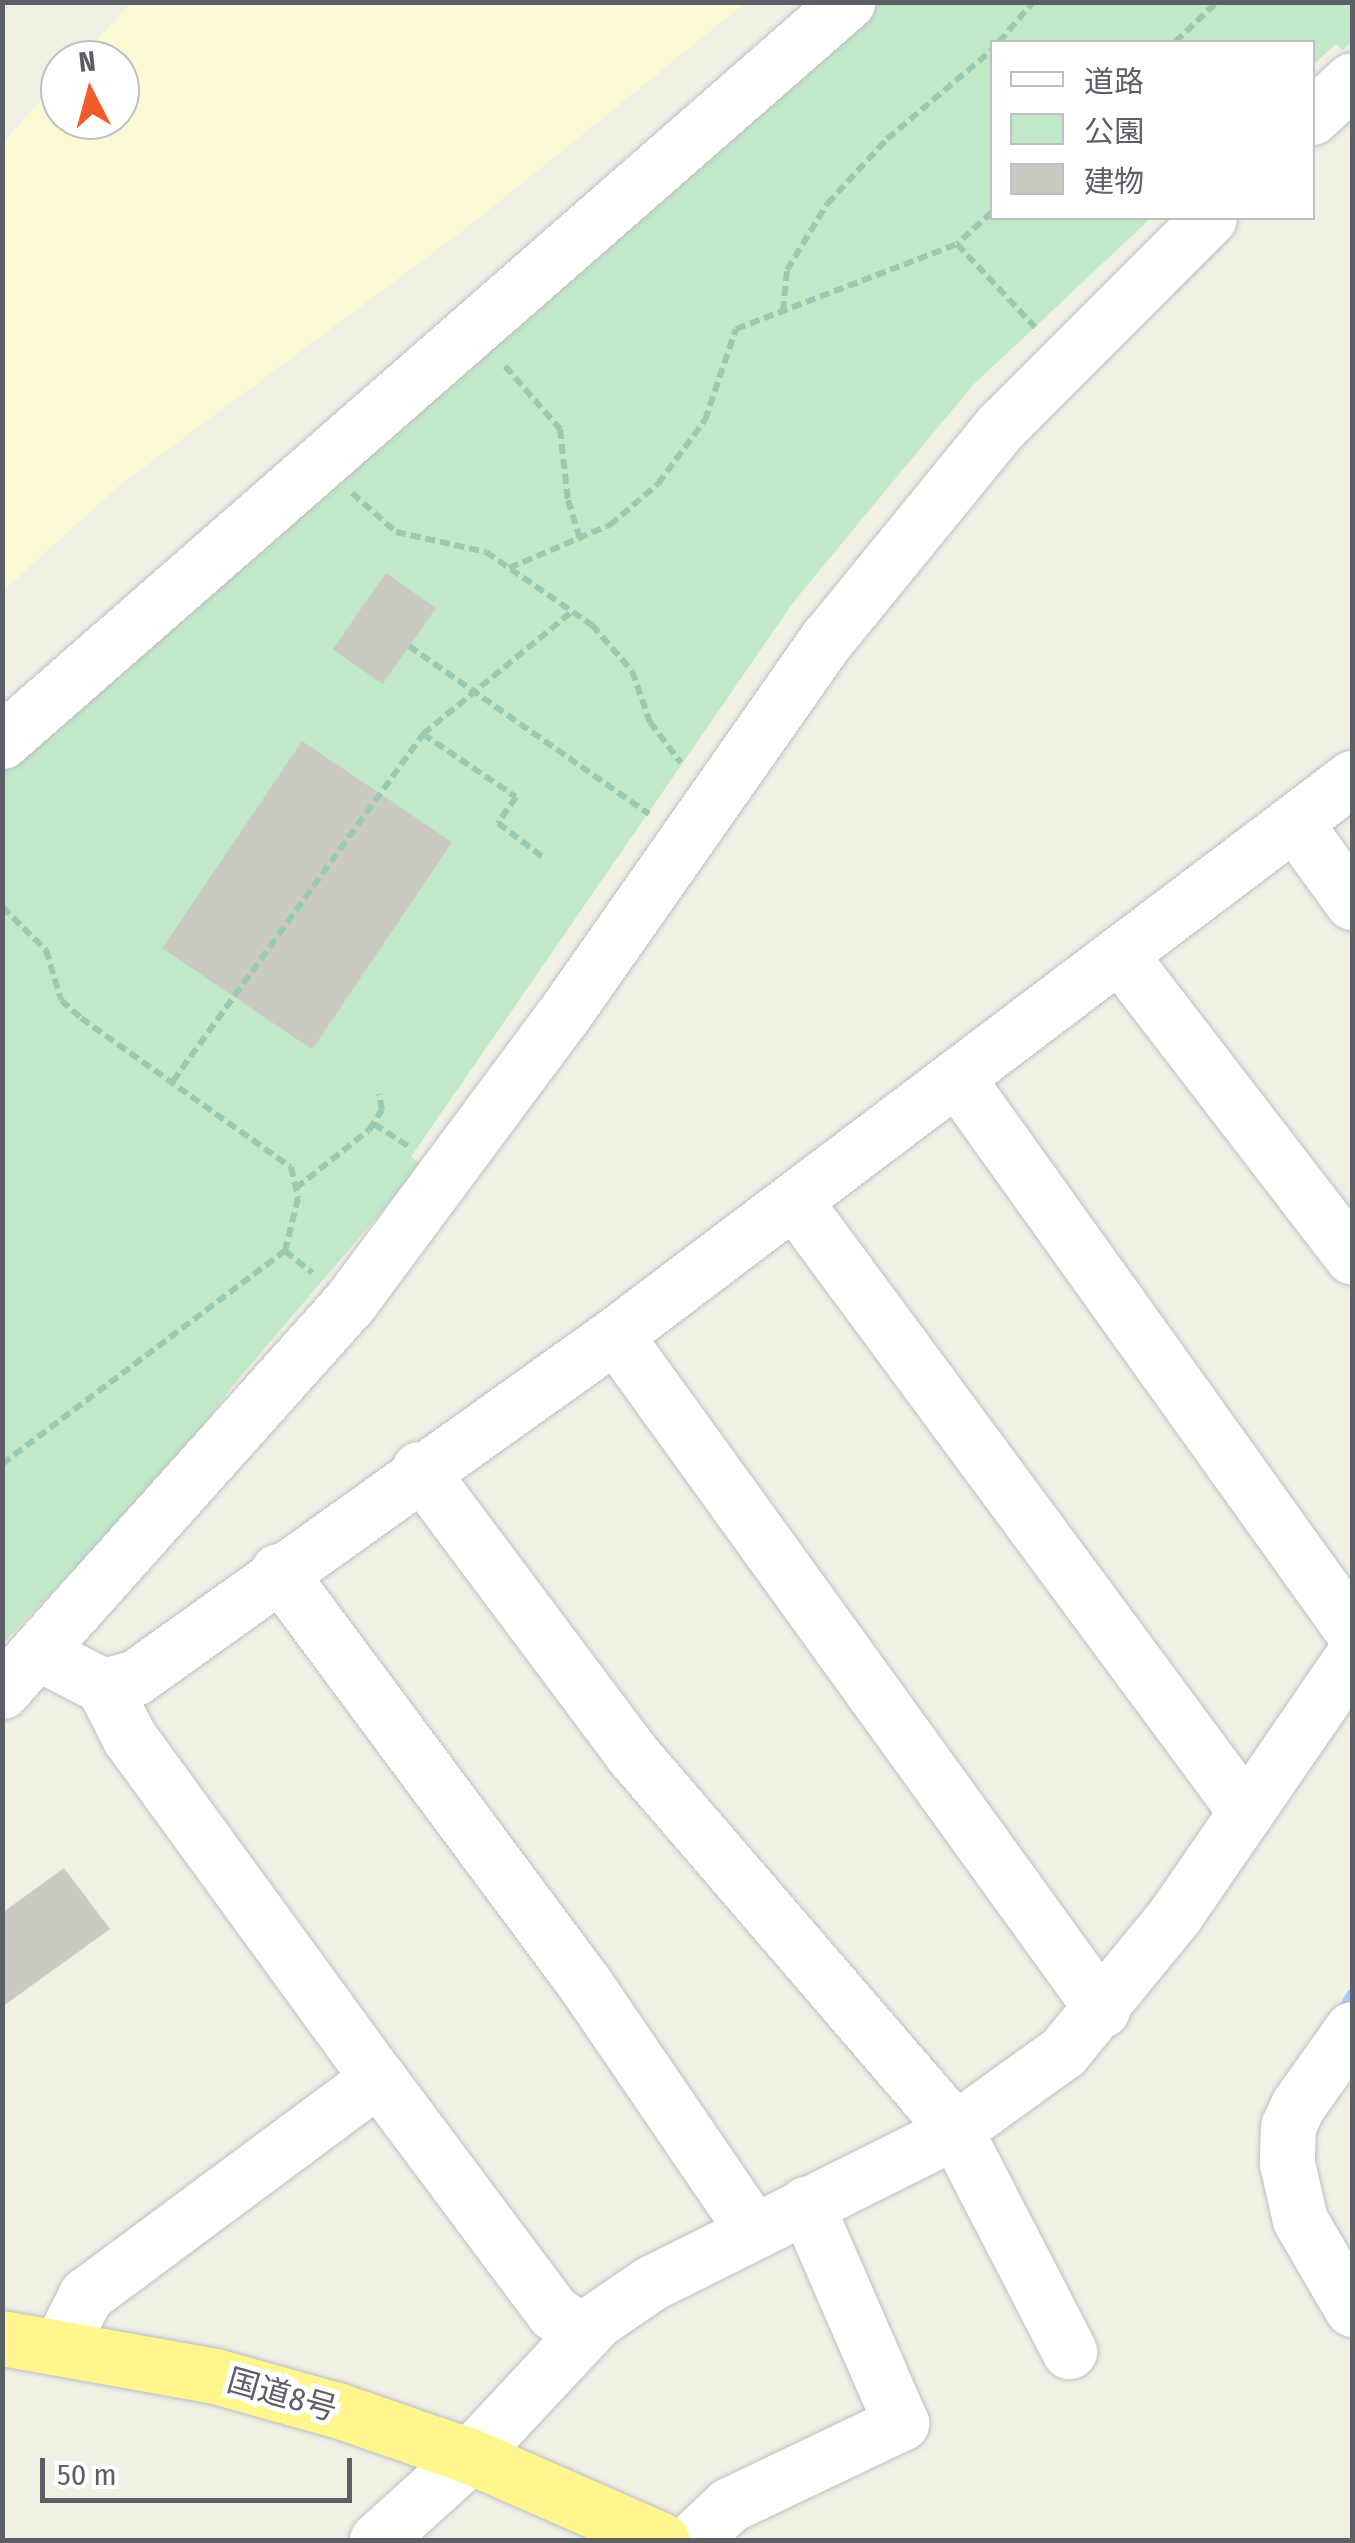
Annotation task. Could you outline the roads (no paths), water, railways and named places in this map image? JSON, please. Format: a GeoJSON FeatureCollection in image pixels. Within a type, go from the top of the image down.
{"type":"FeatureCollection","features":[{"type":"Feature","properties":{"kind":"highway","name":"国道8号"},"geometry":{"type":"LineString","coordinates":[[2,2338],[61,2344],[232,2380],[470,2456],[661,2540]]}},
{"type":"Feature","properties":{"kind":"street"},"geometry":{"type":"LineString","coordinates":[[2,741],[847,2]]}},
{"type":"Feature","properties":{"kind":"street"},"geometry":{"type":"LineString","coordinates":[[1315,114],[1352,80]]}},
{"type":"Feature","properties":{"kind":"street"},"geometry":{"type":"LineString","coordinates":[[21,1672],[350,1302],[562,1017],[826,639],[1002,426],[1207,220]]}},
{"type":"Feature","properties":{"kind":"street"},"geometry":{"type":"LineString","coordinates":[[21,1672],[103,1686],[136,1678],[419,1469],[615,1335],[1352,778]]}},
{"type":"Feature","properties":{"kind":"street"},"geometry":{"type":"LineString","coordinates":[[1294,822],[1352,902]]}},
{"type":"Feature","properties":{"kind":"street"},"geometry":{"type":"LineString","coordinates":[[1120,954],[1352,1257]]}},
{"type":"Feature","properties":{"kind":"street"},"geometry":{"type":"LineString","coordinates":[[956,1077],[1352,1630]]}},
{"type":"Feature","properties":{"kind":"street"},"geometry":{"type":"LineString","coordinates":[[794,1200],[1246,1812]]}},
{"type":"Feature","properties":{"kind":"street"},"geometry":{"type":"LineString","coordinates":[[615,1335],[1102,2008]]}},
{"type":"Feature","properties":{"kind":"street"},"geometry":{"type":"LineString","coordinates":[[419,1469],[633,1755],[955,2130],[1069,2352]]}},
{"type":"Feature","properties":{"kind":"street"},"geometry":{"type":"LineString","coordinates":[[278,1571],[585,1984],[753,2230]]}},
{"type":"Feature","properties":{"kind":"street"},"geometry":{"type":"LineString","coordinates":[[377,2540],[470,2456],[584,2333],[651,2283],[955,2130],[1063,2052],[1102,2008],[1246,1812],[1352,1657]]}},
{"type":"Feature","properties":{"kind":"street"},"geometry":{"type":"LineString","coordinates":[[103,1686],[128,1737],[378,2078],[554,2313],[584,2333]]}},
{"type":"Feature","properties":{"kind":"street"},"geometry":{"type":"LineString","coordinates":[[1324,2068],[1288,2126],[1287,2163],[1300,2220],[1352,2309]]}},
{"type":"Feature","properties":{"kind":"street"},"geometry":{"type":"LineString","coordinates":[[61,2344],[86,2295],[378,2078]]}},
{"type":"Feature","properties":{"kind":"street"},"geometry":{"type":"LineString","coordinates":[[692,2540],[729,2505],[901,2423],[806,2204]]}},
{"type":"Feature","properties":{"kind":"waterway"},"geometry":{"type":"LineString","coordinates":[[1340,2017],[1352,1995]]}}]}
